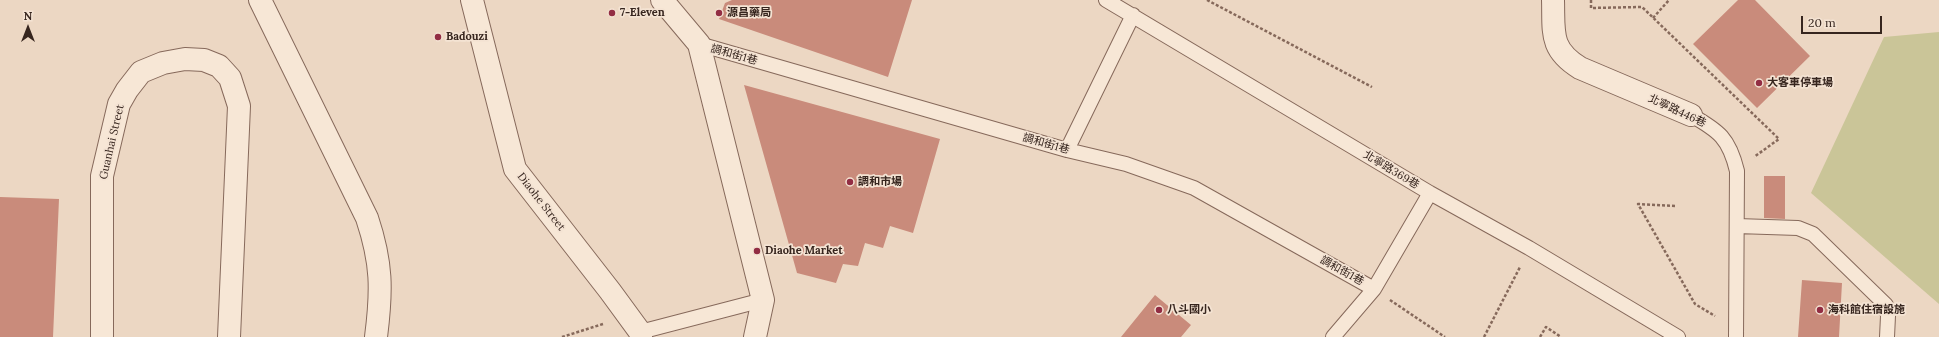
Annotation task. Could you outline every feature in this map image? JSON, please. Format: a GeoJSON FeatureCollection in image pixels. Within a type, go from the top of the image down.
{"type":"FeatureCollection","features":[{"type":"Feature","properties":{"kind":"street"},"geometry":{"type":"LineString","coordinates":[[260,0],[367,218],[376,244],[380,271],[381,300],[376,337]]}},
{"type":"Feature","properties":{"kind":"street","name":"Diaohe Street"},"geometry":{"type":"LineString","coordinates":[[472,0],[515,169],[636,328]]}},
{"type":"Feature","properties":{"kind":"street"},"geometry":{"type":"LineString","coordinates":[[662,0],[699,44],[763,300],[755,337]]}},
{"type":"Feature","properties":{"kind":"street","name":"北寧路446巷"},"geometry":{"type":"LineString","coordinates":[[1553,0],[1554,35],[1558,50],[1570,61],[1580,68],[1690,115]]}},
{"type":"Feature","properties":{"kind":"street","name":"Guanhai Street"},"geometry":{"type":"LineString","coordinates":[[102,337],[102,176],[119,104],[127,90],[141,72],[163,63],[185,59],[204,60],[219,66],[230,78],[239,106],[229,337]]}},
{"type":"Feature","properties":{"kind":"lane","name":"北寧路369巷"},"geometry":{"type":"LineString","coordinates":[[1106,0],[1430,193],[1529,248],[1678,337]]}},
{"type":"Feature","properties":{"kind":"lane"},"geometry":{"type":"LineString","coordinates":[[1067,150],[1133,15]]}},
{"type":"Feature","properties":{"kind":"lane","name":"調和街1巷"},"geometry":{"type":"LineString","coordinates":[[699,44],[1067,150],[1126,164],[1194,188],[1374,289]]}},
{"type":"Feature","properties":{"kind":"lane","name":"北寧路446巷"},"geometry":{"type":"LineString","coordinates":[[1690,115],[1708,125],[1723,137],[1732,153],[1737,171],[1736,333]]}},
{"type":"Feature","properties":{"kind":"lane"},"geometry":{"type":"LineString","coordinates":[[1334,337],[1374,289],[1430,193]]}},
{"type":"Feature","properties":{"kind":"lane"},"geometry":{"type":"LineString","coordinates":[[1737,226],[1798,228],[1813,234],[1886,305],[1888,316],[1888,337]]}},
{"type":"Feature","properties":{"kind":"lane"},"geometry":{"type":"LineString","coordinates":[[636,328],[763,300]]}},
{"type":"Feature","properties":{"kind":"path"},"geometry":{"type":"LineString","coordinates":[[1207,0],[1372,87]]}},
{"type":"Feature","properties":{"kind":"path"},"geometry":{"type":"LineString","coordinates":[[1591,0],[1591,8],[1642,7],[1779,139],[1737,171]]}},
{"type":"Feature","properties":{"kind":"path"},"geometry":{"type":"LineString","coordinates":[[1653,18],[1669,0]]}},
{"type":"Feature","properties":{"kind":"path"},"geometry":{"type":"LineString","coordinates":[[1675,206],[1638,204],[1695,304],[1736,333]]}},
{"type":"Feature","properties":{"kind":"path"},"geometry":{"type":"LineString","coordinates":[[1484,337],[1529,248]]}},
{"type":"Feature","properties":{"kind":"path"},"geometry":{"type":"LineString","coordinates":[[1374,289],[1444,337]]}},
{"type":"Feature","properties":{"kind":"path"},"geometry":{"type":"LineString","coordinates":[[1540,337],[1546,327],[1561,337]]}},
{"type":"Feature","properties":{"kind":"path"},"geometry":{"type":"LineString","coordinates":[[562,337],[636,328]]}},
{"type":"Feature","properties":{"kind":"shaded area"},"geometry":{"type":"Polygon","coordinates":[[[1939,32],[1939,304],[1811,193],[1884,37],[1939,32]]]}},
{"type":"Feature","properties":{"kind":"building"},"geometry":{"type":"Polygon","coordinates":[[[732,0],[912,0],[888,77],[719,19],[725,3],[732,0]]]}},
{"type":"Feature","properties":{"kind":"building"},"geometry":{"type":"Polygon","coordinates":[[[1738,0],[1755,0],[1810,56],[1757,108],[1693,44],[1738,0]]]}},
{"type":"Feature","properties":{"kind":"building","name":"調和市場"},"geometry":{"type":"Polygon","coordinates":[[[744,85],[940,139],[913,233],[890,226],[883,248],[865,243],[858,266],[843,264],[836,283],[797,273],[744,85]]]}},
{"type":"Feature","properties":{"kind":"building"},"geometry":{"type":"Polygon","coordinates":[[[1764,176],[1785,176],[1785,219],[1764,218],[1764,176]]]}},
{"type":"Feature","properties":{"kind":"building"},"geometry":{"type":"Polygon","coordinates":[[[0,197],[59,199],[53,337],[0,337],[0,197]]]}},
{"type":"Feature","properties":{"kind":"building","name":"海科館住宿設施"},"geometry":{"type":"Polygon","coordinates":[[[1802,280],[1842,283],[1839,337],[1798,337],[1802,280]]]}},
{"type":"Feature","properties":{"kind":"building"},"geometry":{"type":"Polygon","coordinates":[[[1155,295],[1191,325],[1181,337],[1121,337],[1155,295]]]}},
{"type":"Feature","properties":{"kind":"place","name":"7-Eleven"},"geometry":{"type":"Point","coordinates":[612,13]}},
{"type":"Feature","properties":{"kind":"place","name":"源昌藥局"},"geometry":{"type":"Point","coordinates":[719,13]}},
{"type":"Feature","properties":{"kind":"place","name":"Badouzi"},"geometry":{"type":"Point","coordinates":[438,37]}},
{"type":"Feature","properties":{"kind":"place","name":"大客車停車場"},"geometry":{"type":"Point","coordinates":[1759,83]}},
{"type":"Feature","properties":{"kind":"place","name":"調和市場"},"geometry":{"type":"Point","coordinates":[850,182]}},
{"type":"Feature","properties":{"kind":"place","name":"Diaohe Market"},"geometry":{"type":"Point","coordinates":[757,251]}},
{"type":"Feature","properties":{"kind":"place","name":"八斗國小"},"geometry":{"type":"Point","coordinates":[1159,310]}},
{"type":"Feature","properties":{"kind":"place","name":"海科館住宿設施"},"geometry":{"type":"Point","coordinates":[1820,310]}}]}
